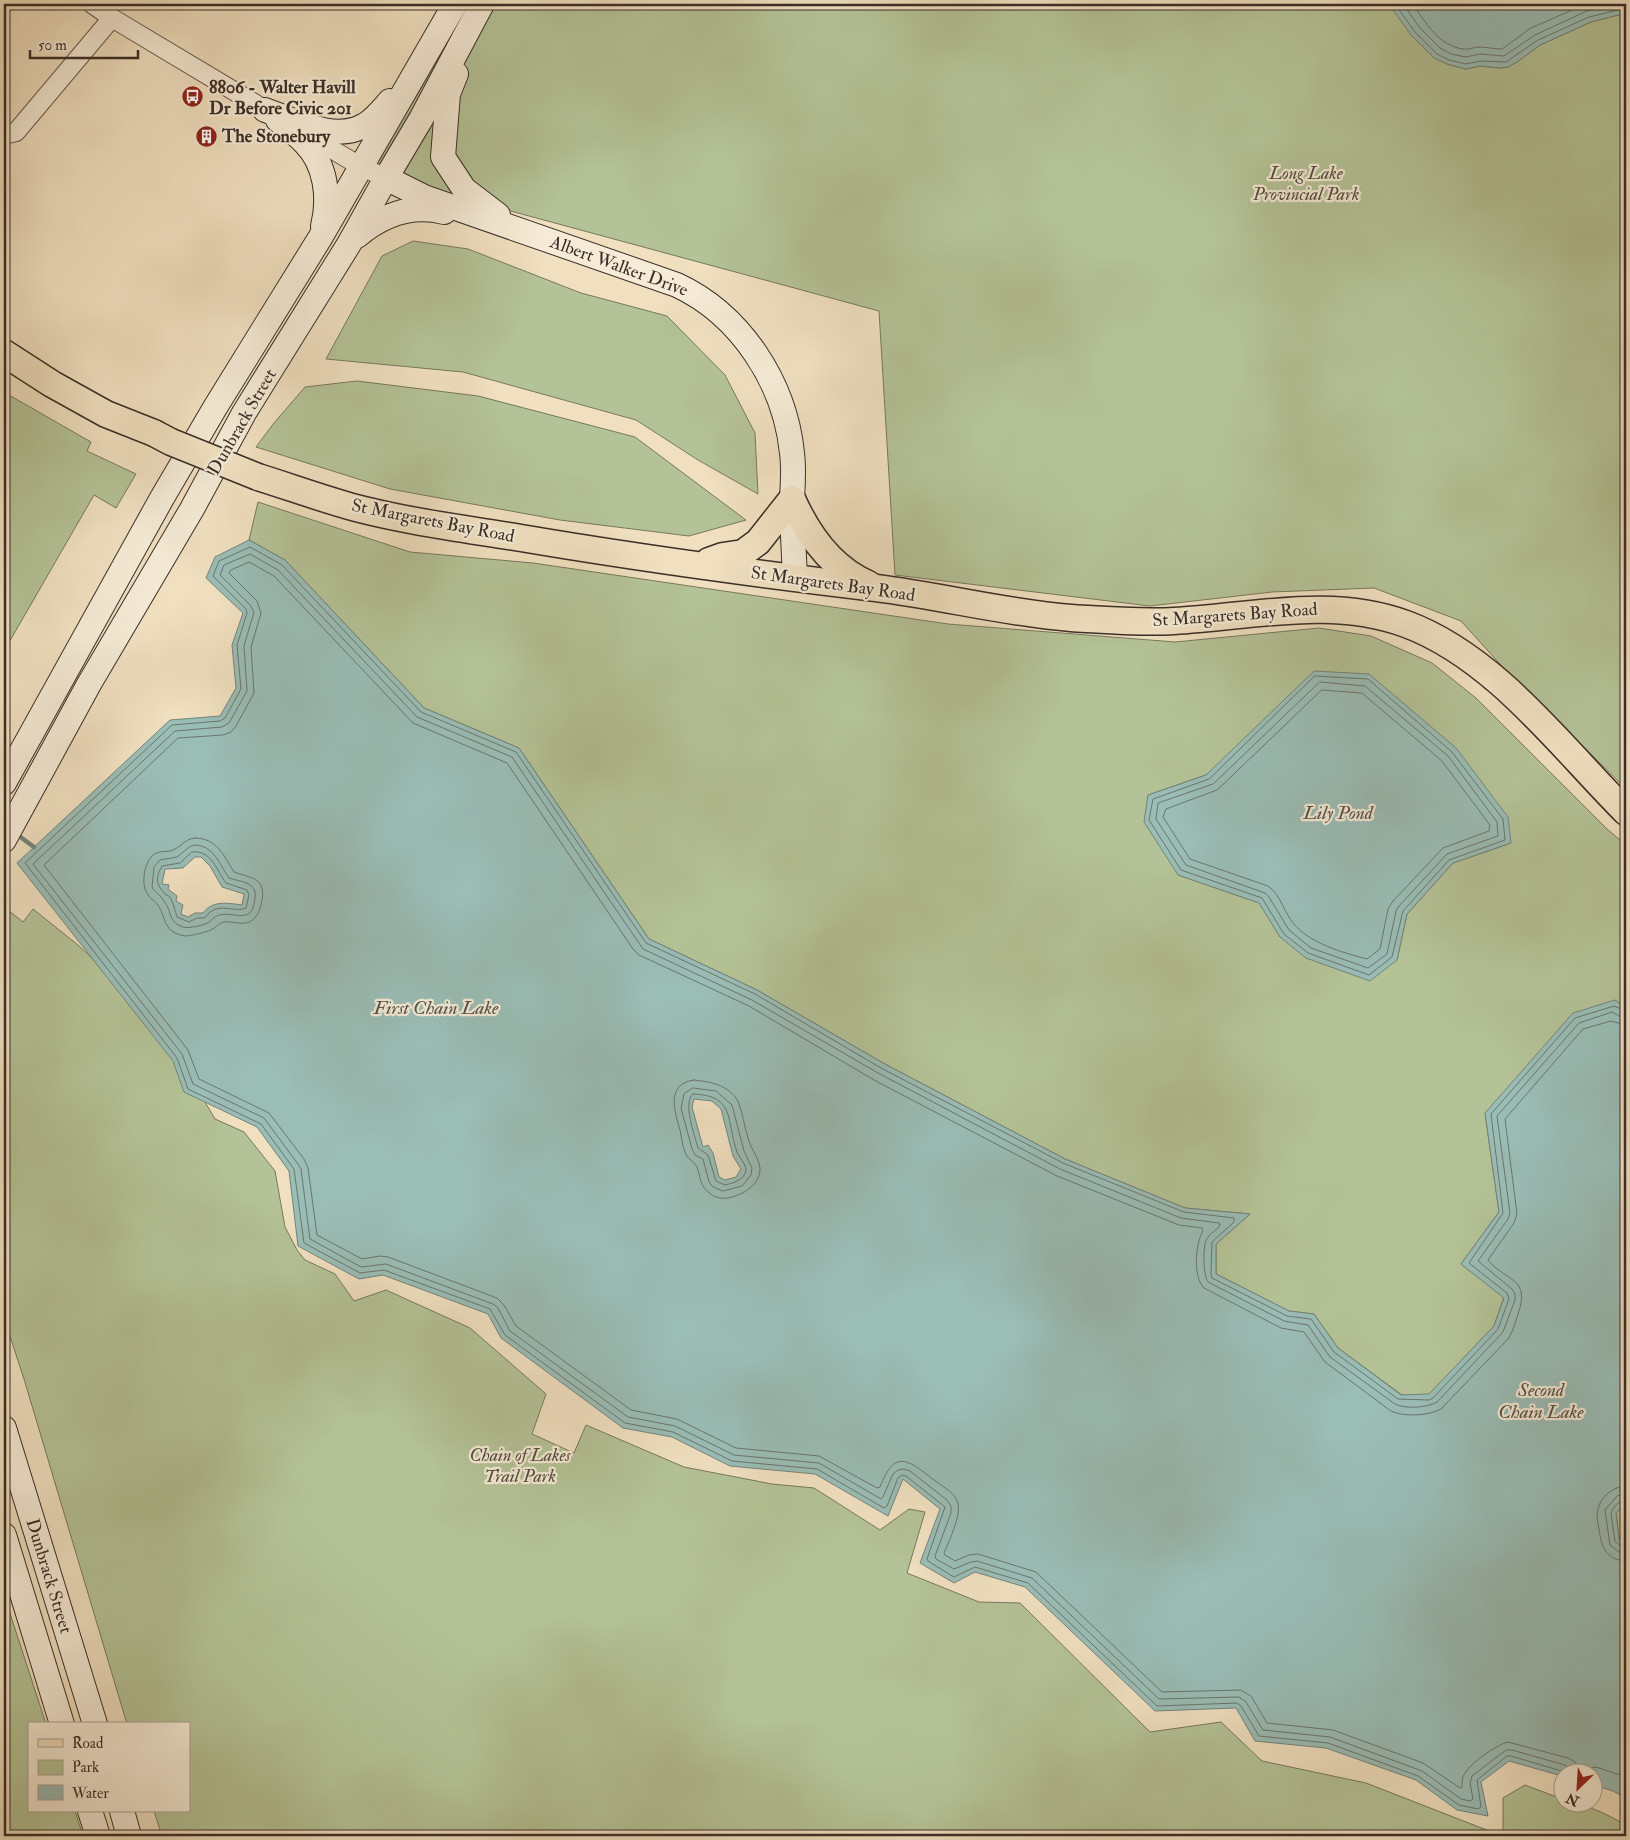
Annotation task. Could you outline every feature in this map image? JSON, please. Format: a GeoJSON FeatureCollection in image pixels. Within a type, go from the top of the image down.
{"type":"FeatureCollection","features":[{"type":"Feature","properties":{"kind":"main road","name":"Dunbrack Street"},"geometry":{"type":"LineString","coordinates":[[4,783],[162,498],[221,398],[320,238],[455,4]]}},
{"type":"Feature","properties":{"kind":"main road","name":"Dunbrack Street"},"geometry":{"type":"LineString","coordinates":[[4,840],[48,759],[192,509],[244,413],[349,244],[421,119],[482,4]]}},
{"type":"Feature","properties":{"kind":"main road"},"geometry":{"type":"LineString","coordinates":[[467,33],[456,78],[448,94],[443,157],[464,189],[516,229]]}},
{"type":"Feature","properties":{"kind":"main road"},"geometry":{"type":"LineString","coordinates":[[265,110],[315,128],[336,132],[353,130],[364,125],[380,112],[414,74]]}},
{"type":"Feature","properties":{"kind":"main road"},"geometry":{"type":"LineString","coordinates":[[265,110],[305,143],[322,170],[327,211],[320,238]]}},
{"type":"Feature","properties":{"kind":"main road","name":"Albert Walker Drive"},"geometry":{"type":"LineString","coordinates":[[386,178],[424,197],[677,285],[702,299],[728,321],[744,338],[764,366],[782,408],[792,453],[795,579]]}},
{"type":"Feature","properties":{"kind":"main road"},"geometry":{"type":"LineString","coordinates":[[349,244],[378,220],[401,211],[420,209],[439,211],[516,229]]}},
{"type":"Feature","properties":{"kind":"main road","name":"St Margarets Bay Road"},"geometry":{"type":"LineString","coordinates":[[4,353],[52,384],[106,414],[154,433],[171,442],[258,477],[356,508],[408,519],[568,546],[795,579],[883,589],[1067,617],[1172,621],[1331,609],[1368,613],[1392,619],[1438,639],[1492,677],[1552,732],[1626,812]]}},
{"type":"Feature","properties":{"kind":"main road"},"geometry":{"type":"LineString","coordinates":[[697,565],[723,556],[743,553],[758,542],[792,499],[823,552],[855,578],[883,589]]}},
{"type":"Feature","properties":{"kind":"main road","name":"Dunbrack Street"},"geometry":{"type":"LineString","coordinates":[[4,1428],[94,1722]]}},
{"type":"Feature","properties":{"kind":"main road","name":"Dunbrack Street"},"geometry":{"type":"LineString","coordinates":[[4,1535],[61,1722]]}},
{"type":"Feature","properties":{"kind":"main road"},"geometry":{"type":"LineString","coordinates":[[90,1812],[98,1836]]}},
{"type":"Feature","properties":{"kind":"main road"},"geometry":{"type":"LineString","coordinates":[[122,1812],[130,1836]]}},
{"type":"Feature","properties":{"kind":"street"},"geometry":{"type":"LineString","coordinates":[[92,4],[265,110],[360,166],[386,178]]}},
{"type":"Feature","properties":{"kind":"street"},"geometry":{"type":"LineString","coordinates":[[4,135],[16,132],[112,18]]}},
{"type":"Feature","properties":{"kind":"green space","name":"Long Lake Provincial Park"},"geometry":{"type":"Polygon","coordinates":[[[456,4],[1389,4],[1447,64],[1466,69],[1480,66],[1508,67],[1540,45],[1591,22],[1626,13],[1626,789],[1498,662],[1461,621],[1374,588],[1272,592],[1150,606],[895,575],[879,311],[367,172],[456,4]]]}},
{"type":"Feature","properties":{"kind":"green space"},"geometry":{"type":"Polygon","coordinates":[[[413,241],[468,249],[581,293],[667,316],[725,375],[755,433],[758,494],[698,460],[636,420],[463,372],[326,359],[382,256],[413,241]]]}},
{"type":"Feature","properties":{"kind":"green space"},"geometry":{"type":"Polygon","coordinates":[[[357,381],[478,396],[635,437],[746,520],[689,536],[560,520],[390,489],[256,447],[305,387],[357,381]]]}},
{"type":"Feature","properties":{"kind":"green space"},"geometry":{"type":"Polygon","coordinates":[[[9,395],[91,442],[87,451],[136,474],[116,508],[94,495],[4,651],[4,428],[6,428],[9,395]]]}},
{"type":"Feature","properties":{"kind":"green space"},"geometry":{"type":"Polygon","coordinates":[[[258,502],[410,552],[533,563],[948,624],[1175,642],[1319,628],[1371,636],[1432,663],[1476,698],[1607,829],[1626,845],[1626,1008],[1615,1000],[1485,1113],[1499,1212],[1461,1264],[1504,1297],[1494,1326],[1429,1395],[1402,1395],[1338,1348],[1314,1314],[1289,1311],[1216,1274],[1216,1244],[1250,1214],[1185,1208],[1065,1159],[883,1063],[757,990],[649,939],[519,748],[424,708],[285,560],[249,540],[258,502]],[[1206,775],[1148,795],[1178,875],[1260,903],[1280,937],[1397,960],[1407,914],[1453,863],[1511,843],[1206,775]]]}},
{"type":"Feature","properties":{"kind":"green space","name":"Chain of Lakes Trail Park"},"geometry":{"type":"Polygon","coordinates":[[[4,907],[23,922],[33,909],[78,945],[111,976],[198,1090],[215,1119],[244,1132],[275,1171],[285,1227],[297,1250],[305,1260],[335,1274],[354,1301],[386,1290],[470,1328],[546,1394],[532,1434],[574,1453],[586,1425],[684,1467],[772,1484],[814,1488],[880,1530],[909,1509],[925,1512],[907,1573],[979,1602],[1020,1603],[1150,1732],[1221,1722],[1262,1761],[1366,1783],[1502,1836],[162,1836],[154,1812],[190,1812],[190,1722],[126,1722],[4,1318],[4,907]]]}},
{"type":"Feature","properties":{"kind":"green space"},"geometry":{"type":"Polygon","coordinates":[[[1626,1502],[1626,1543],[1619,1539],[1616,1513],[1626,1502]]]}},
{"type":"Feature","properties":{"kind":"green space"},"geometry":{"type":"Polygon","coordinates":[[[4,1595],[45,1722],[28,1722],[28,1812],[75,1812],[83,1836],[4,1836],[4,1595]]]}},
{"type":"Feature","properties":{"kind":"green space"},"geometry":{"type":"Polygon","coordinates":[[[1525,1785],[1552,1795],[1552,1812],[1601,1812],[1626,1825],[1626,1836],[1503,1836],[1503,1798],[1525,1785]]]}},
{"type":"Feature","properties":{"kind":"water"},"geometry":{"type":"Polygon","coordinates":[[[1389,4],[1626,4],[1626,13],[1591,22],[1540,45],[1508,67],[1480,66],[1466,69],[1434,58],[1411,35],[1389,4]]]}},
{"type":"Feature","properties":{"kind":"water","name":"First Chain Lake"},"geometry":{"type":"Polygon","coordinates":[[[249,540],[285,560],[424,708],[519,748],[649,939],[757,990],[883,1063],[1065,1159],[1185,1208],[1250,1214],[1216,1244],[1216,1274],[1289,1311],[1314,1314],[1338,1348],[1401,1395],[1429,1394],[1494,1326],[1504,1298],[1461,1264],[1499,1212],[1485,1113],[1573,1013],[1615,1000],[1626,1008],[1626,1502],[1616,1513],[1619,1539],[1626,1543],[1626,1798],[1602,1788],[1602,1762],[1552,1762],[1552,1773],[1509,1761],[1481,1782],[1488,1816],[1457,1810],[1416,1780],[1326,1748],[1255,1741],[1236,1708],[1155,1711],[1025,1587],[975,1572],[954,1583],[920,1563],[940,1509],[903,1479],[888,1516],[815,1474],[730,1466],[672,1437],[623,1428],[501,1338],[488,1314],[383,1275],[359,1279],[298,1246],[289,1171],[257,1127],[184,1092],[173,1061],[17,863],[170,720],[220,716],[236,688],[232,645],[243,613],[206,578],[215,557],[249,540]],[[195,857],[183,868],[165,869],[162,884],[169,885],[168,889],[177,896],[176,901],[183,905],[181,914],[188,917],[195,913],[203,913],[211,906],[221,903],[242,905],[244,894],[222,887],[210,866],[201,857],[195,857]],[[694,1099],[692,1107],[703,1147],[708,1145],[713,1153],[719,1177],[725,1180],[736,1177],[741,1169],[733,1156],[721,1109],[712,1101],[694,1099]]]}},
{"type":"Feature","properties":{"kind":"water","name":"Lily Pond"},"geometry":{"type":"Polygon","coordinates":[[[1314,671],[1369,674],[1456,748],[1508,817],[1511,843],[1453,863],[1407,914],[1397,960],[1370,981],[1306,958],[1280,937],[1259,903],[1178,875],[1144,822],[1148,795],[1206,775],[1314,671]]]}},
{"type":"Feature","properties":{"kind":"waterway"},"geometry":{"type":"LineString","coordinates":[[15,833],[34,847]]}},
{"type":"Feature","properties":{"kind":"place","name":"8806 - Walter Havill Dr Before Civic 201"},"geometry":{"type":"Point","coordinates":[193,97]}},
{"type":"Feature","properties":{"kind":"place","name":"The Stonebury"},"geometry":{"type":"Point","coordinates":[206,136]}},
{"type":"Feature","properties":{"kind":"water label","name":"Second Chain Lake"},"geometry":{"type":"Point","coordinates":[1541,1401]}}]}
